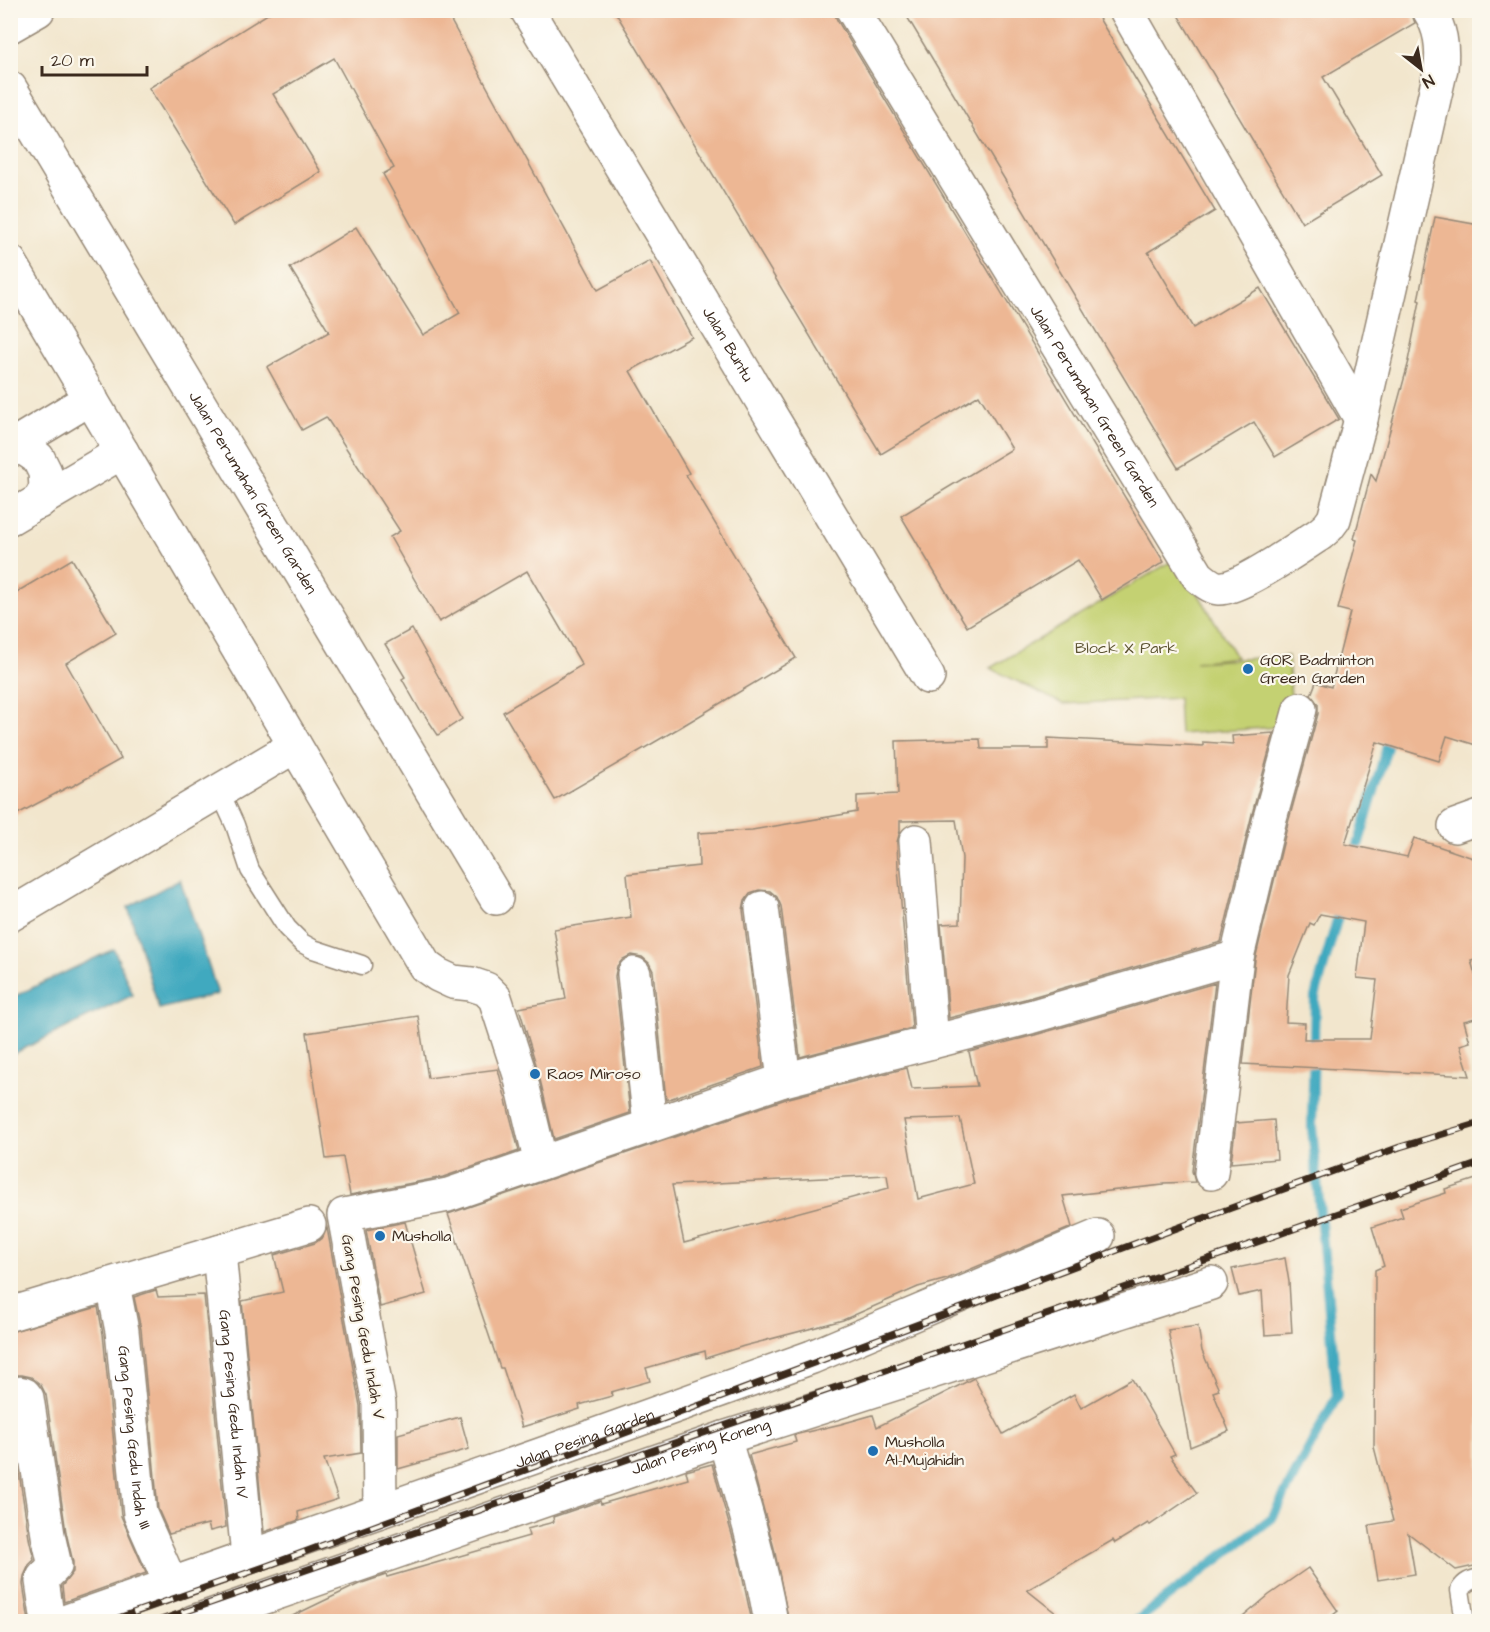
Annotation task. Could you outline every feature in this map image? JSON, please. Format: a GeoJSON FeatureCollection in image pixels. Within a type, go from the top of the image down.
{"type":"FeatureCollection","features":[{"type":"Feature","properties":{"kind":"street"},"geometry":{"type":"LineString","coordinates":[[10,26],[38,10]]}},
{"type":"Feature","properties":{"kind":"street","name":"Jalan Buntu"},"geometry":{"type":"LineString","coordinates":[[527,10],[927,677]]}},
{"type":"Feature","properties":{"kind":"street","name":"Jalan Perumahan Green Garden"},"geometry":{"type":"LineString","coordinates":[[853,10],[1198,576],[1219,588],[1240,583],[1320,534],[1334,519],[1361,419],[1441,68],[1442,41],[1439,29],[1429,10]]}},
{"type":"Feature","properties":{"kind":"street"},"geometry":{"type":"LineString","coordinates":[[1126,10],[1361,419]]}},
{"type":"Feature","properties":{"kind":"street","name":"Jalan Perumahan Green Garden"},"geometry":{"type":"LineString","coordinates":[[10,88],[496,898]]}},
{"type":"Feature","properties":{"kind":"street"},"geometry":{"type":"LineString","coordinates":[[10,262],[424,966],[453,982],[486,988],[495,999],[520,1076],[540,1163],[784,1080],[1030,1017],[1237,957]]}},
{"type":"Feature","properties":{"kind":"street"},"geometry":{"type":"LineString","coordinates":[[10,447],[91,398]]}},
{"type":"Feature","properties":{"kind":"street"},"geometry":{"type":"LineString","coordinates":[[10,447],[25,449],[38,458],[45,472],[46,488],[39,502]]}},
{"type":"Feature","properties":{"kind":"street"},"geometry":{"type":"LineString","coordinates":[[10,518],[122,452]]}},
{"type":"Feature","properties":{"kind":"street"},"geometry":{"type":"LineString","coordinates":[[1211,1173],[1237,957],[1270,818],[1300,710]]}},
{"type":"Feature","properties":{"kind":"street"},"geometry":{"type":"LineString","coordinates":[[10,915],[295,746]]}},
{"type":"Feature","properties":{"kind":"street"},"geometry":{"type":"LineString","coordinates":[[916,841],[932,1042]]}},
{"type":"Feature","properties":{"kind":"street"},"geometry":{"type":"LineString","coordinates":[[762,908],[784,1080]]}},
{"type":"Feature","properties":{"kind":"street"},"geometry":{"type":"LineString","coordinates":[[634,974],[651,1125]]}},
{"type":"Feature","properties":{"kind":"street","name":"Gang Pesing Gedu Indah V"},"geometry":{"type":"LineString","coordinates":[[380,1511],[379,1404],[345,1215],[448,1195],[540,1163]]}},
{"type":"Feature","properties":{"kind":"street"},"geometry":{"type":"LineString","coordinates":[[10,1314],[309,1225]]}},
{"type":"Feature","properties":{"kind":"street","name":"Jalan Pesing Garden"},"geometry":{"type":"LineString","coordinates":[[64,1622],[812,1357],[1098,1236]]}},
{"type":"Feature","properties":{"kind":"street","name":"Gang Pesing Gedu Indah IV"},"geometry":{"type":"LineString","coordinates":[[219,1252],[248,1557]]}},
{"type":"Feature","properties":{"kind":"street","name":"Jalan Pesing Koneng"},"geometry":{"type":"LineString","coordinates":[[193,1622],[248,1613],[724,1438],[1211,1283]]}},
{"type":"Feature","properties":{"kind":"street","name":"Gang Pesing Gedu Indah III"},"geometry":{"type":"LineString","coordinates":[[113,1285],[122,1331],[140,1514],[171,1584]]}},
{"type":"Feature","properties":{"kind":"street"},"geometry":{"type":"LineString","coordinates":[[10,1395],[18,1393],[27,1398],[48,1535],[55,1563],[54,1569],[42,1581],[48,1622]]}},
{"type":"Feature","properties":{"kind":"street"},"geometry":{"type":"LineString","coordinates":[[724,1438],[747,1517],[771,1622]]}},
{"type":"Feature","properties":{"kind":"lane"},"geometry":{"type":"LineString","coordinates":[[219,790],[235,825],[250,870],[287,928],[308,946],[363,965]]}},
{"type":"Feature","properties":{"kind":"lane"},"geometry":{"type":"LineString","coordinates":[[1465,1622],[1460,1590],[1464,1584],[1479,1578]]}},
{"type":"Feature","properties":{"kind":"green space","name":"Block X Park"},"geometry":{"type":"Polygon","coordinates":[[[1177,558],[1236,657],[1195,662],[1288,656],[1293,726],[1180,734],[1178,698],[1063,704],[990,668],[1177,558]]]}},
{"type":"Feature","properties":{"kind":"water"},"geometry":{"type":"Polygon","coordinates":[[[180,879],[218,994],[159,1009],[128,907],[180,879]]]}},
{"type":"Feature","properties":{"kind":"water"},"geometry":{"type":"Polygon","coordinates":[[[114,949],[133,995],[11,1055],[11,998],[114,949]]]}},
{"type":"Feature","properties":{"kind":"building"},"geometry":{"type":"Polygon","coordinates":[[[274,10],[445,10],[598,290],[650,261],[692,337],[630,371],[689,473],[686,475],[796,658],[555,800],[503,712],[582,665],[527,571],[439,622],[390,537],[400,531],[326,417],[302,430],[267,367],[329,332],[290,268],[356,227],[423,335],[460,313],[383,174],[394,168],[334,58],[273,94],[321,172],[234,225],[149,88],[274,10]]]}},
{"type":"Feature","properties":{"kind":"building"},"geometry":{"type":"Polygon","coordinates":[[[614,10],[833,10],[1164,562],[1102,600],[1078,560],[967,627],[901,516],[1012,449],[979,395],[881,454],[614,10]]]}},
{"type":"Feature","properties":{"kind":"building"},"geometry":{"type":"Polygon","coordinates":[[[903,10],[1094,10],[1215,211],[1148,252],[1193,328],[1260,288],[1339,419],[1275,457],[1254,422],[1178,468],[903,10]]]}},
{"type":"Feature","properties":{"kind":"building"},"geometry":{"type":"Polygon","coordinates":[[[1175,10],[1410,10],[1415,23],[1323,77],[1382,175],[1302,223],[1175,10]]]}},
{"type":"Feature","properties":{"kind":"building"},"geometry":{"type":"Polygon","coordinates":[[[1435,217],[1479,225],[1479,746],[1447,736],[1439,761],[1377,742],[1345,844],[1407,857],[1414,838],[1479,860],[1479,959],[1471,961],[1479,987],[1479,1017],[1464,1021],[1470,1042],[1460,1045],[1470,1076],[1243,1064],[1255,960],[1288,823],[1318,714],[1318,704],[1311,695],[1316,682],[1331,687],[1350,612],[1338,609],[1357,540],[1354,539],[1371,474],[1376,481],[1409,361],[1420,301],[1418,300],[1435,217]],[[1320,914],[1314,925],[1310,923],[1289,975],[1286,1022],[1305,1023],[1304,1039],[1370,1039],[1377,980],[1357,978],[1364,922],[1320,914]]]}},
{"type":"Feature","properties":{"kind":"building"},"geometry":{"type":"Polygon","coordinates":[[[72,559],[116,633],[66,663],[121,759],[10,818],[10,596],[72,559]]]}},
{"type":"Feature","properties":{"kind":"building"},"geometry":{"type":"Polygon","coordinates":[[[412,629],[462,719],[438,735],[421,712],[402,679],[405,677],[385,644],[412,629]]]}},
{"type":"Feature","properties":{"kind":"building"},"geometry":{"type":"Polygon","coordinates":[[[1274,733],[1221,942],[1025,999],[949,1018],[941,924],[960,923],[962,858],[956,820],[900,821],[897,842],[898,868],[912,1028],[800,1057],[781,906],[777,897],[770,891],[759,890],[750,893],[745,900],[743,910],[763,1067],[666,1100],[653,971],[642,957],[631,955],[617,966],[615,976],[630,1113],[554,1139],[538,1071],[519,1008],[566,999],[554,929],[631,917],[627,874],[699,866],[698,833],[752,830],[857,812],[857,796],[898,794],[896,741],[980,739],[981,749],[1048,749],[1048,738],[1203,746],[1203,742],[1233,744],[1232,736],[1274,733]]]}},
{"type":"Feature","properties":{"kind":"building"},"geometry":{"type":"Polygon","coordinates":[[[1215,983],[1192,1171],[1195,1182],[1163,1183],[1163,1185],[1063,1196],[1072,1227],[947,1279],[918,1287],[843,1320],[706,1358],[705,1351],[646,1368],[650,1381],[611,1392],[612,1396],[579,1405],[580,1409],[522,1427],[448,1214],[789,1098],[907,1068],[912,1089],[977,1086],[969,1052],[1215,983]],[[960,1118],[904,1120],[918,1199],[974,1184],[960,1118]],[[887,1175],[672,1185],[684,1243],[889,1188],[887,1175]]]}},
{"type":"Feature","properties":{"kind":"building"},"geometry":{"type":"Polygon","coordinates":[[[418,1016],[428,1078],[498,1069],[519,1151],[443,1177],[350,1195],[343,1157],[326,1159],[307,1033],[418,1016]]]}},
{"type":"Feature","properties":{"kind":"building"},"geometry":{"type":"Polygon","coordinates":[[[1274,1120],[1277,1159],[1231,1163],[1236,1123],[1274,1120]]]}},
{"type":"Feature","properties":{"kind":"building"},"geometry":{"type":"Polygon","coordinates":[[[1479,1178],[1479,1565],[1456,1570],[1408,1533],[1415,1574],[1378,1580],[1369,1525],[1393,1521],[1374,1447],[1375,1270],[1384,1266],[1372,1227],[1403,1217],[1400,1208],[1446,1193],[1445,1189],[1479,1178]]]}},
{"type":"Feature","properties":{"kind":"building"},"geometry":{"type":"Polygon","coordinates":[[[405,1222],[426,1294],[380,1307],[366,1230],[405,1222]]]}},
{"type":"Feature","properties":{"kind":"building"},"geometry":{"type":"Polygon","coordinates":[[[327,1228],[360,1406],[361,1453],[324,1459],[338,1499],[298,1512],[299,1520],[264,1532],[242,1301],[283,1292],[274,1255],[315,1243],[323,1237],[327,1228]]]}},
{"type":"Feature","properties":{"kind":"building"},"geometry":{"type":"Polygon","coordinates":[[[1285,1258],[1292,1333],[1265,1335],[1262,1291],[1239,1296],[1232,1269],[1285,1258]]]}},
{"type":"Feature","properties":{"kind":"building"},"geometry":{"type":"Polygon","coordinates":[[[156,1290],[158,1297],[204,1295],[226,1527],[210,1531],[208,1524],[169,1534],[158,1509],[141,1329],[134,1297],[156,1290]]]}},
{"type":"Feature","properties":{"kind":"building"},"geometry":{"type":"Polygon","coordinates":[[[98,1307],[103,1334],[121,1516],[146,1573],[64,1602],[62,1586],[73,1572],[73,1562],[66,1532],[46,1395],[41,1385],[31,1377],[10,1375],[10,1332],[98,1307]]]}},
{"type":"Feature","properties":{"kind":"building"},"geometry":{"type":"Polygon","coordinates":[[[1198,1326],[1202,1351],[1219,1390],[1213,1392],[1229,1431],[1190,1447],[1168,1330],[1198,1326]]]}},
{"type":"Feature","properties":{"kind":"building"},"geometry":{"type":"Polygon","coordinates":[[[974,1378],[1003,1434],[1074,1394],[1081,1408],[1132,1379],[1175,1454],[1170,1456],[1197,1493],[1150,1525],[1148,1523],[1115,1543],[1113,1540],[1027,1590],[1067,1622],[1013,1622],[1007,1617],[989,1622],[789,1622],[774,1548],[749,1455],[796,1442],[794,1435],[873,1415],[877,1427],[974,1378]]]}},
{"type":"Feature","properties":{"kind":"building"},"geometry":{"type":"Polygon","coordinates":[[[10,1414],[34,1560],[29,1565],[23,1584],[29,1622],[10,1622],[10,1414]]]}},
{"type":"Feature","properties":{"kind":"building"},"geometry":{"type":"Polygon","coordinates":[[[460,1417],[469,1449],[398,1469],[398,1434],[460,1417]]]}},
{"type":"Feature","properties":{"kind":"building"},"geometry":{"type":"Polygon","coordinates":[[[712,1464],[738,1556],[752,1622],[280,1622],[359,1584],[529,1536],[527,1529],[554,1522],[553,1517],[600,1501],[601,1504],[688,1479],[686,1471],[712,1464]]]}},
{"type":"Feature","properties":{"kind":"building"},"geometry":{"type":"Polygon","coordinates":[[[1308,1568],[1338,1611],[1324,1622],[1237,1622],[1269,1595],[1308,1568]]]}},
{"type":"Feature","properties":{"kind":"waterway"},"geometry":{"type":"LineString","coordinates":[[1354,859],[1391,733]]}},
{"type":"Feature","properties":{"kind":"waterway"},"geometry":{"type":"LineString","coordinates":[[1135,1622],[1272,1518],[1337,1396],[1312,1127],[1315,997],[1341,906]]}},
{"type":"Feature","properties":{"kind":"railway"},"geometry":{"type":"LineString","coordinates":[[107,1622],[264,1567],[1231,1208],[1400,1147],[1480,1123]]}},
{"type":"Feature","properties":{"kind":"railway"},"geometry":{"type":"LineString","coordinates":[[155,1622],[1480,1163]]}},
{"type":"Feature","properties":{"kind":"place","name":"GOR Badminton Green Garden"},"geometry":{"type":"Point","coordinates":[1248,669]}},
{"type":"Feature","properties":{"kind":"place","name":"Raos Miroso"},"geometry":{"type":"Point","coordinates":[535,1074]}},
{"type":"Feature","properties":{"kind":"place","name":"Musholla"},"geometry":{"type":"Point","coordinates":[380,1236]}},
{"type":"Feature","properties":{"kind":"place","name":"Musholla Al-Mujahidin"},"geometry":{"type":"Point","coordinates":[873,1451]}}]}
